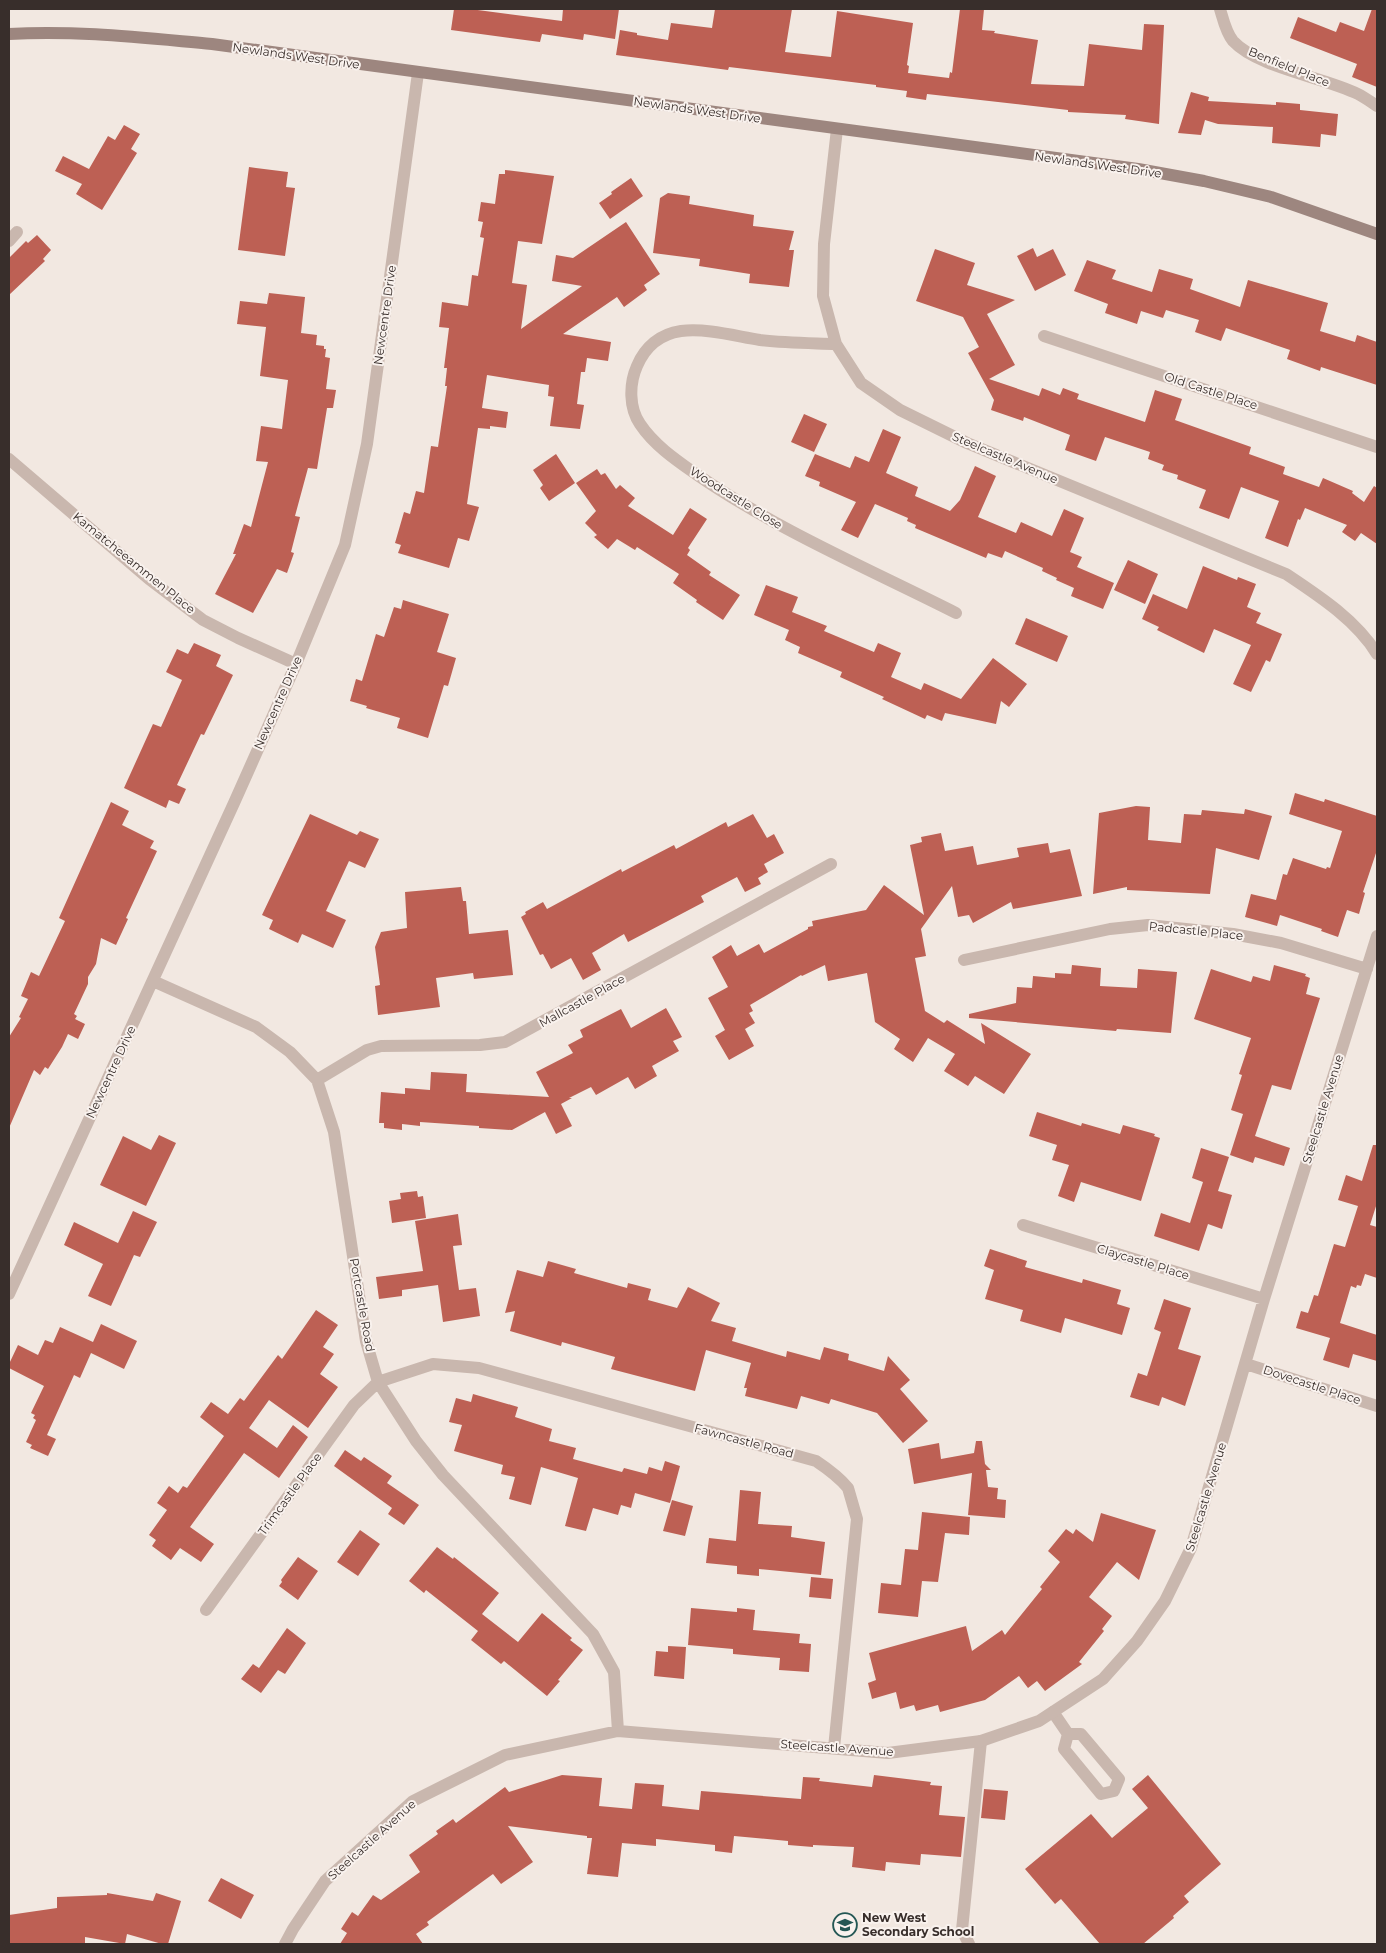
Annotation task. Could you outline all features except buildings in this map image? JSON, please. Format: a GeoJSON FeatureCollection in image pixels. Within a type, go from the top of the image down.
{"type":"FeatureCollection","features":[{"type":"Feature","properties":{"kind":"street","name":"Benfield Place"},"geometry":{"type":"LineString","coordinates":[[1220,9],[1232,40],[1246,52],[1357,94],[1377,106]]}},
{"type":"Feature","properties":{"kind":"street","name":"Newlands West Drive"},"geometry":{"type":"LineString","coordinates":[[9,34],[42,32],[107,35],[205,44],[1138,169],[1204,181],[1271,197],[1377,234]]}},
{"type":"Feature","properties":{"kind":"street","name":"Newcentre Drive"},"geometry":{"type":"LineString","coordinates":[[9,1294],[296,664],[345,545],[367,444],[418,73]]}},
{"type":"Feature","properties":{"kind":"street","name":"Steelcastle Avenue"},"geometry":{"type":"LineString","coordinates":[[837,129],[824,252],[824,296],[836,344],[861,383],[900,410],[967,443],[1286,574],[1326,601],[1369,641],[1377,654]]}},
{"type":"Feature","properties":{"kind":"street","name":"Woodcastle Close"},"geometry":{"type":"LineString","coordinates":[[836,344],[762,340],[712,332],[682,331],[666,335],[650,344],[641,356],[636,369],[631,394],[639,424],[654,442],[716,488],[777,524],[956,613]]}},
{"type":"Feature","properties":{"kind":"street","name":"Old Castle Place"},"geometry":{"type":"LineString","coordinates":[[1044,336],[1377,447]]}},
{"type":"Feature","properties":{"kind":"street","name":"Kamatcheeammen Place"},"geometry":{"type":"LineString","coordinates":[[9,460],[149,579],[203,620],[296,664]]}},
{"type":"Feature","properties":{"kind":"street","name":"Mallcastle Place"},"geometry":{"type":"LineString","coordinates":[[317,1080],[367,1050],[382,1046],[480,1046],[506,1042],[830,864]]}},
{"type":"Feature","properties":{"kind":"street","name":"Padcastle Place"},"geometry":{"type":"LineString","coordinates":[[964,960],[1110,929],[1148,925],[1233,934],[1281,943],[1367,969]]}},
{"type":"Feature","properties":{"kind":"street","name":"Steelcastle Avenue"},"geometry":{"type":"LineString","coordinates":[[285,1944],[325,1881],[413,1801],[505,1755],[618,1731],[888,1753],[981,1741],[1039,1721],[1102,1679],[1137,1641],[1165,1601],[1191,1548],[1264,1299],[1377,936]]}},
{"type":"Feature","properties":{"kind":"street","name":"Portcastle Road"},"geometry":{"type":"LineString","coordinates":[[153,981],[256,1027],[290,1052],[317,1080],[334,1132],[366,1341],[378,1382],[416,1441],[443,1475],[593,1634],[614,1672],[618,1731]]}},
{"type":"Feature","properties":{"kind":"street","name":"Claycastle Place"},"geometry":{"type":"LineString","coordinates":[[1023,1225],[1264,1299]]}},
{"type":"Feature","properties":{"kind":"street","name":"Fawncastle Road"},"geometry":{"type":"LineString","coordinates":[[378,1382],[433,1364],[479,1368],[816,1461],[834,1473],[848,1488],[858,1519],[834,1748]]}},
{"type":"Feature","properties":{"kind":"street","name":"Dovecastle Place"},"geometry":{"type":"LineString","coordinates":[[1246,1364],[1377,1405]]}},
{"type":"Feature","properties":{"kind":"street","name":"Trimcastle Place"},"geometry":{"type":"LineString","coordinates":[[206,1610],[354,1405],[378,1382]]}},
{"type":"Feature","properties":{"kind":"street"},"geometry":{"type":"LineString","coordinates":[[1053,1712],[1068,1734],[1064,1749],[1101,1794],[1114,1791],[1119,1779],[1081,1734],[1068,1734]]}},
{"type":"Feature","properties":{"kind":"street"},"geometry":{"type":"LineString","coordinates":[[969,1944],[962,1930],[981,1741]]}},
{"type":"Feature","properties":{"kind":"place","name":"New West Secondary School"},"geometry":{"type":"Point","coordinates":[845,1925]}}]}
